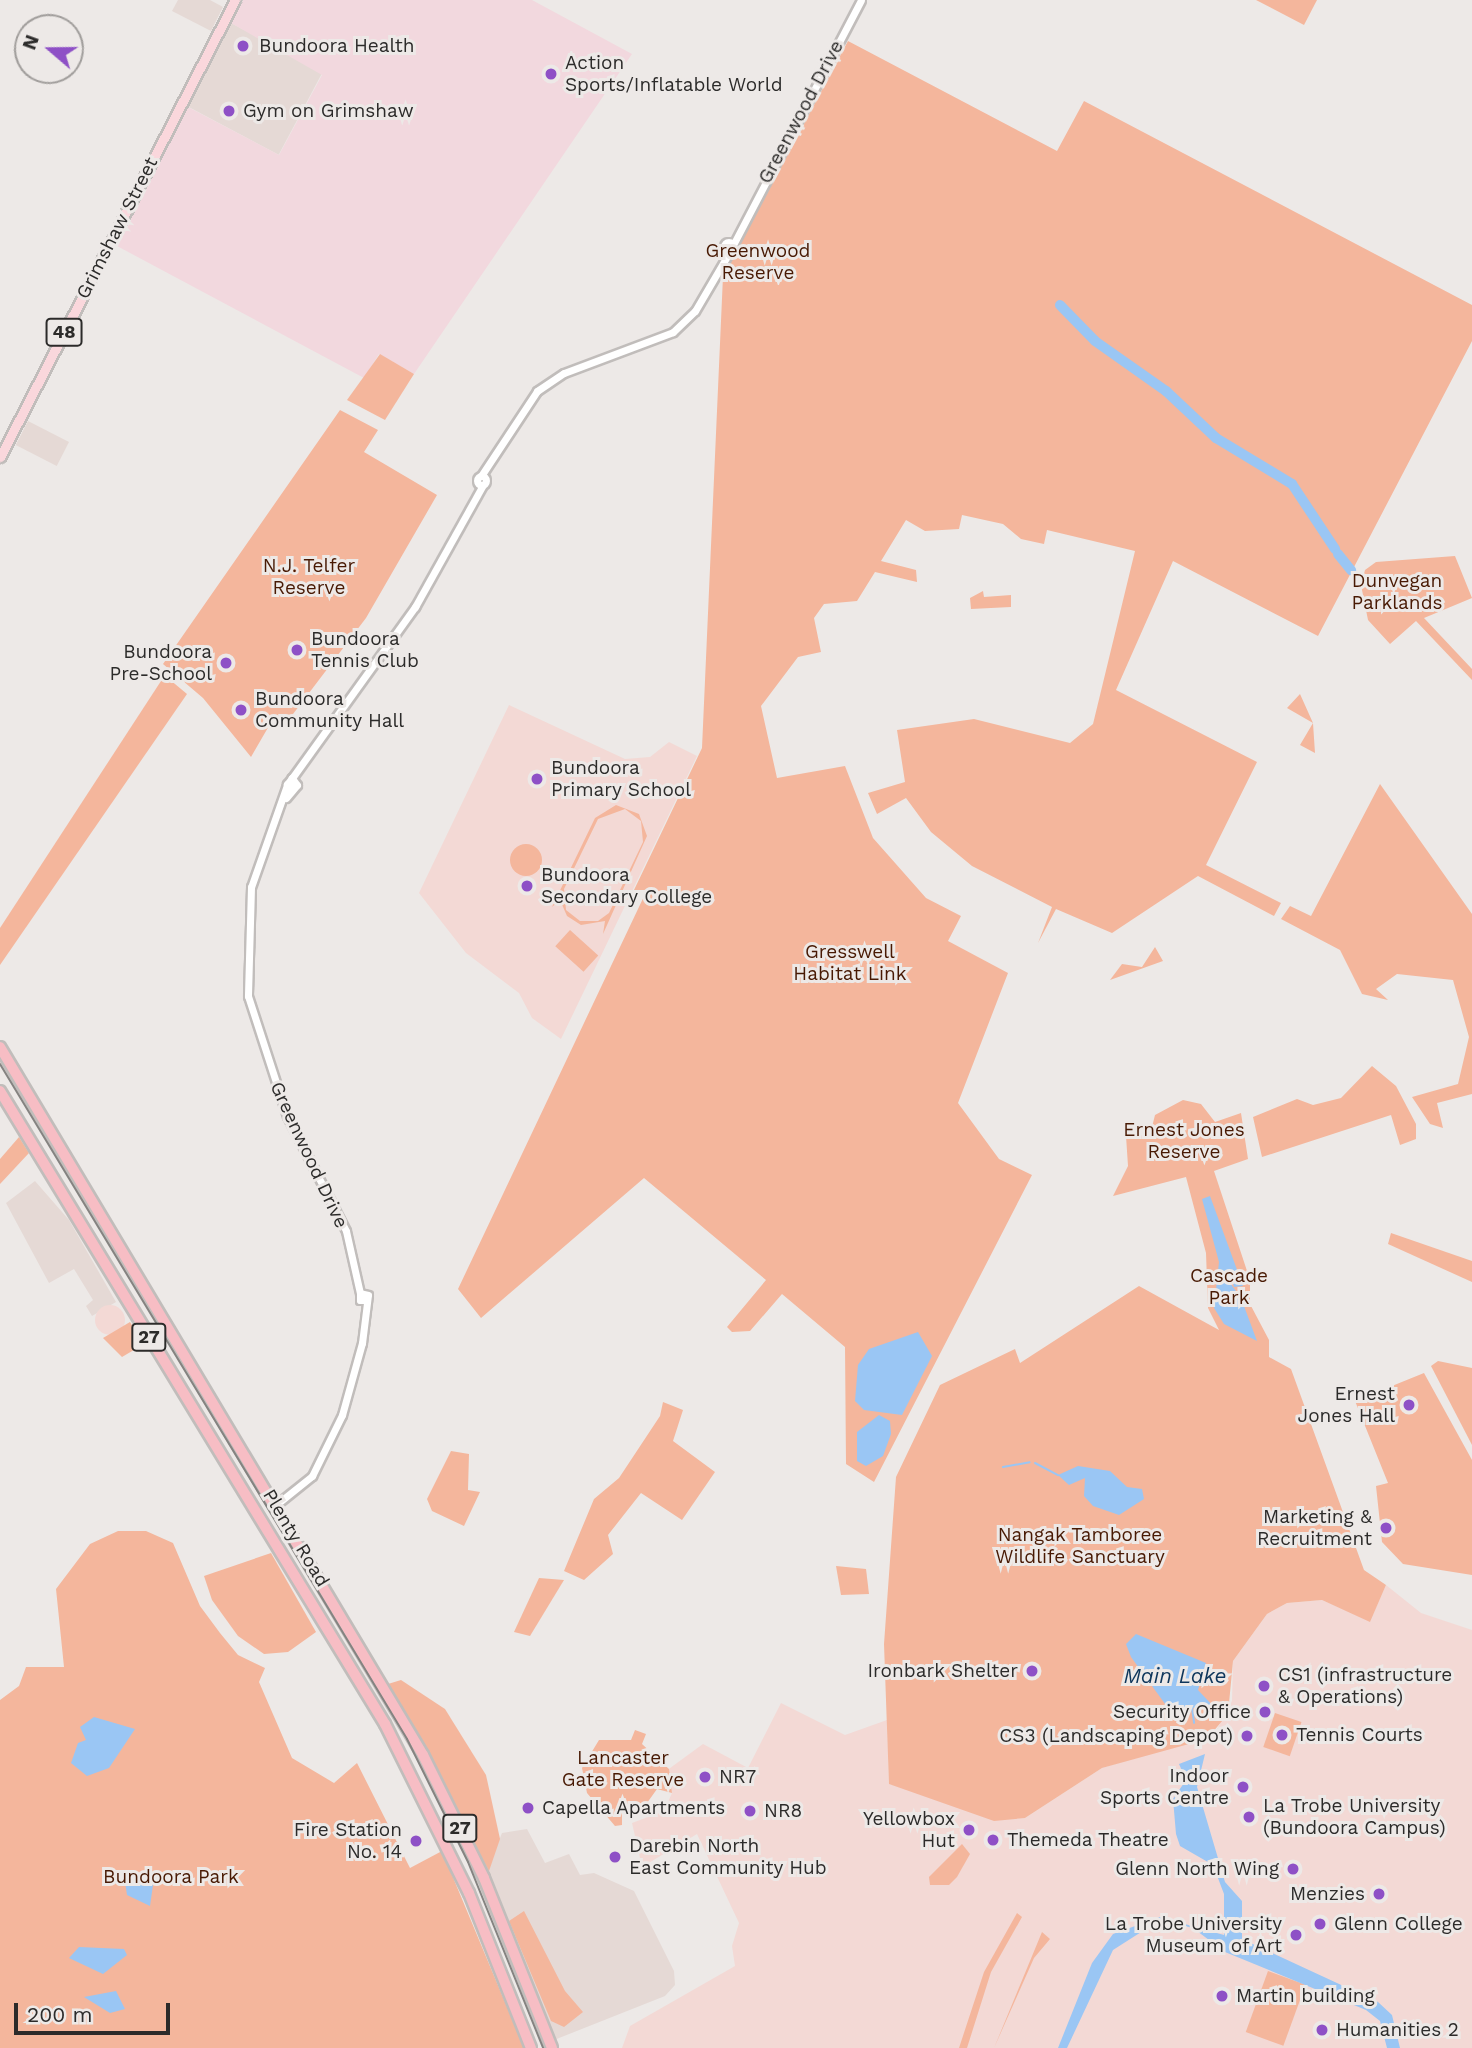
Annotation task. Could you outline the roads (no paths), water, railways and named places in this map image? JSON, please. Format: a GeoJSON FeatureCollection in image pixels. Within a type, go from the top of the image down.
{"type":"FeatureCollection","features":[{"type":"Feature","properties":{"kind":"highway","name":"Plenty Road"},"geometry":{"type":"LineString","coordinates":[[0,1048],[277,1504],[441,1789],[518,1962],[552,2048]]}},
{"type":"Feature","properties":{"kind":"highway","name":"Plenty Road"},"geometry":{"type":"LineString","coordinates":[[0,1091],[334,1639],[415,1782],[502,1972],[531,2048]]}},
{"type":"Feature","properties":{"kind":"highway"},"geometry":{"type":"LineString","coordinates":[[45,1165],[63,1153]]}},
{"type":"Feature","properties":{"kind":"highway"},"geometry":{"type":"LineString","coordinates":[[257,1516],[277,1504]]}},
{"type":"Feature","properties":{"kind":"highway"},"geometry":{"type":"LineString","coordinates":[[334,1639],[348,1624]]}},
{"type":"Feature","properties":{"kind":"highway"},"geometry":{"type":"LineString","coordinates":[[502,1972],[506,1963],[518,1962]]}},
{"type":"Feature","properties":{"kind":"main road","name":"Grimshaw Street"},"geometry":{"type":"LineString","coordinates":[[0,457],[234,0]]}},
{"type":"Feature","properties":{"kind":"street","name":"Greenwood Drive"},"geometry":{"type":"LineString","coordinates":[[277,1504],[312,1476],[342,1415],[357,1373],[364,1316],[356,1263],[287,1116],[248,996],[251,887],[282,804],[304,761],[415,607],[519,413],[542,387],[673,332],[695,311],[861,0]]}},
{"type":"Feature","properties":{"kind":"water"},"geometry":{"type":"Polygon","coordinates":[[[1210,1196],[1243,1286],[1234,1287],[1229,1269],[1225,1276],[1241,1298],[1257,1341],[1224,1324],[1214,1308],[1219,1262],[1202,1199],[1210,1196]]]}},
{"type":"Feature","properties":{"kind":"water"},"geometry":{"type":"Polygon","coordinates":[[[918,1332],[932,1356],[902,1415],[864,1410],[855,1401],[858,1365],[869,1349],[918,1332]]]}},
{"type":"Feature","properties":{"kind":"water"},"geometry":{"type":"Polygon","coordinates":[[[879,1415],[890,1421],[891,1434],[883,1456],[866,1466],[857,1461],[857,1432],[879,1415]]]}},
{"type":"Feature","properties":{"kind":"water"},"geometry":{"type":"Polygon","coordinates":[[[1078,1466],[1110,1471],[1127,1487],[1142,1489],[1144,1499],[1119,1515],[1093,1506],[1084,1496],[1085,1478],[1069,1485],[1058,1475],[1078,1466]]]}},
{"type":"Feature","properties":{"kind":"water","name":"Main Lake"},"geometry":{"type":"Polygon","coordinates":[[[1136,1634],[1206,1663],[1198,1690],[1215,1708],[1168,1708],[1131,1657],[1126,1644],[1136,1634]]]}},
{"type":"Feature","properties":{"kind":"water"},"geometry":{"type":"Polygon","coordinates":[[[94,1717],[135,1729],[109,1768],[87,1776],[71,1763],[78,1743],[86,1740],[80,1727],[94,1717]]]}},
{"type":"Feature","properties":{"kind":"water"},"geometry":{"type":"Polygon","coordinates":[[[1205,1754],[1197,1787],[1225,1882],[1242,1901],[1242,1939],[1378,2002],[1392,2015],[1400,2048],[1387,2048],[1380,2021],[1366,2010],[1225,1952],[1193,1928],[1160,1920],[1113,1950],[1067,2048],[1058,2048],[1092,1963],[1113,1934],[1160,1917],[1224,1935],[1224,1894],[1213,1865],[1180,1846],[1176,1834],[1173,1799],[1186,1780],[1179,1764],[1205,1754]]]}},
{"type":"Feature","properties":{"kind":"water"},"geometry":{"type":"Polygon","coordinates":[[[131,1872],[153,1885],[150,1906],[127,1895],[124,1875],[131,1872]]]}},
{"type":"Feature","properties":{"kind":"water"},"geometry":{"type":"Polygon","coordinates":[[[79,1947],[124,1949],[127,1955],[103,1974],[69,1958],[79,1947]]]}},
{"type":"Feature","properties":{"kind":"water"},"geometry":{"type":"Polygon","coordinates":[[[116,1991],[125,2009],[110,2013],[84,1997],[116,1991]]]}},
{"type":"Feature","properties":{"kind":"waterway"},"geometry":{"type":"LineString","coordinates":[[1060,305],[1095,341],[1166,391],[1216,438],[1292,484],[1335,549]]}},
{"type":"Feature","properties":{"kind":"waterway"},"geometry":{"type":"LineString","coordinates":[[1338,554],[1351,570]]}},
{"type":"Feature","properties":{"kind":"waterway"},"geometry":{"type":"LineString","coordinates":[[1003,1467],[1030,1462]]}},
{"type":"Feature","properties":{"kind":"waterway"},"geometry":{"type":"LineString","coordinates":[[1035,1463],[1058,1475]]}},
{"type":"Feature","properties":{"kind":"waterway"},"geometry":{"type":"LineString","coordinates":[[1192,1708],[1194,1723]]}},
{"type":"Feature","properties":{"kind":"tram line"},"geometry":{"type":"LineString","coordinates":[[0,1064],[407,1739],[468,1862],[543,2048]]}},
{"type":"Feature","properties":{"kind":"place","name":"Bundoora Health"},"geometry":{"type":"Point","coordinates":[243,46]}},
{"type":"Feature","properties":{"kind":"place","name":"Action Sports/Inflatable World"},"geometry":{"type":"Point","coordinates":[551,74]}},
{"type":"Feature","properties":{"kind":"place","name":"Gym on Grimshaw"},"geometry":{"type":"Point","coordinates":[229,111]}},
{"type":"Feature","properties":{"kind":"place","name":"Bundoora Tennis Club"},"geometry":{"type":"Point","coordinates":[297,650]}},
{"type":"Feature","properties":{"kind":"place","name":"Bundoora Pre-School"},"geometry":{"type":"Point","coordinates":[226,663]}},
{"type":"Feature","properties":{"kind":"place","name":"Bundoora Community Hall"},"geometry":{"type":"Point","coordinates":[241,710]}},
{"type":"Feature","properties":{"kind":"place","name":"Bundoora Primary School"},"geometry":{"type":"Point","coordinates":[537,779]}},
{"type":"Feature","properties":{"kind":"place","name":"Bundoora Secondary College"},"geometry":{"type":"Point","coordinates":[527,886]}},
{"type":"Feature","properties":{"kind":"place","name":"Ernest Jones Hall"},"geometry":{"type":"Point","coordinates":[1409,1405]}},
{"type":"Feature","properties":{"kind":"place","name":"Marketing & Recruitment"},"geometry":{"type":"Point","coordinates":[1386,1528]}},
{"type":"Feature","properties":{"kind":"place","name":"Ironbark Shelter"},"geometry":{"type":"Point","coordinates":[1032,1671]}},
{"type":"Feature","properties":{"kind":"place","name":"CS1 (infrastructure & Operations)"},"geometry":{"type":"Point","coordinates":[1264,1686]}},
{"type":"Feature","properties":{"kind":"place","name":"Security Office"},"geometry":{"type":"Point","coordinates":[1265,1712]}},
{"type":"Feature","properties":{"kind":"place","name":"Tennis Courts"},"geometry":{"type":"Point","coordinates":[1282,1735]}},
{"type":"Feature","properties":{"kind":"place","name":"CS3 (Landscaping Depot)"},"geometry":{"type":"Point","coordinates":[1247,1736]}},
{"type":"Feature","properties":{"kind":"place","name":"NR7"},"geometry":{"type":"Point","coordinates":[705,1777]}},
{"type":"Feature","properties":{"kind":"place","name":"Indoor Sports Centre"},"geometry":{"type":"Point","coordinates":[1243,1787]}},
{"type":"Feature","properties":{"kind":"place","name":"Capella Apartments"},"geometry":{"type":"Point","coordinates":[528,1808]}},
{"type":"Feature","properties":{"kind":"place","name":"NR8"},"geometry":{"type":"Point","coordinates":[750,1811]}},
{"type":"Feature","properties":{"kind":"place","name":"La Trobe University (Bundoora Campus)"},"geometry":{"type":"Point","coordinates":[1249,1817]}},
{"type":"Feature","properties":{"kind":"place","name":"Yellowbox Hut"},"geometry":{"type":"Point","coordinates":[969,1830]}},
{"type":"Feature","properties":{"kind":"place","name":"Themeda Theatre"},"geometry":{"type":"Point","coordinates":[993,1840]}},
{"type":"Feature","properties":{"kind":"place","name":"Fire Station No. 14"},"geometry":{"type":"Point","coordinates":[416,1841]}},
{"type":"Feature","properties":{"kind":"place","name":"Darebin North East Community Hub"},"geometry":{"type":"Point","coordinates":[615,1857]}},
{"type":"Feature","properties":{"kind":"place","name":"Glenn North Wing"},"geometry":{"type":"Point","coordinates":[1293,1869]}},
{"type":"Feature","properties":{"kind":"place","name":"Menzies"},"geometry":{"type":"Point","coordinates":[1379,1894]}},
{"type":"Feature","properties":{"kind":"place","name":"Glenn College"},"geometry":{"type":"Point","coordinates":[1320,1924]}},
{"type":"Feature","properties":{"kind":"place","name":"La Trobe University Museum of Art"},"geometry":{"type":"Point","coordinates":[1296,1935]}},
{"type":"Feature","properties":{"kind":"place","name":"Martin building"},"geometry":{"type":"Point","coordinates":[1222,1996]}},
{"type":"Feature","properties":{"kind":"place","name":"Humanities 2"},"geometry":{"type":"Point","coordinates":[1322,2030]}},
{"type":"Feature","properties":{"kind":"park label","name":"Greenwood Reserve"},"geometry":{"type":"Point","coordinates":[758,262]}},
{"type":"Feature","properties":{"kind":"park label","name":"N.J. Telfer Reserve"},"geometry":{"type":"Point","coordinates":[309,577]}},
{"type":"Feature","properties":{"kind":"park label","name":"Dunvegan Parklands"},"geometry":{"type":"Point","coordinates":[1397,592]}},
{"type":"Feature","properties":{"kind":"park label","name":"Gresswell Habitat Link"},"geometry":{"type":"Point","coordinates":[850,963]}},
{"type":"Feature","properties":{"kind":"park label","name":"Ernest Jones Reserve"},"geometry":{"type":"Point","coordinates":[1184,1141]}},
{"type":"Feature","properties":{"kind":"park label","name":"Cascade Park"},"geometry":{"type":"Point","coordinates":[1229,1287]}},
{"type":"Feature","properties":{"kind":"park label","name":"Nangak Tamboree Wildlife Sanctuary"},"geometry":{"type":"Point","coordinates":[1080,1546]}},
{"type":"Feature","properties":{"kind":"park label","name":"Lancaster Gate Reserve"},"geometry":{"type":"Point","coordinates":[623,1769]}},
{"type":"Feature","properties":{"kind":"park label","name":"Bundoora Park"},"geometry":{"type":"Point","coordinates":[171,1877]}}]}
